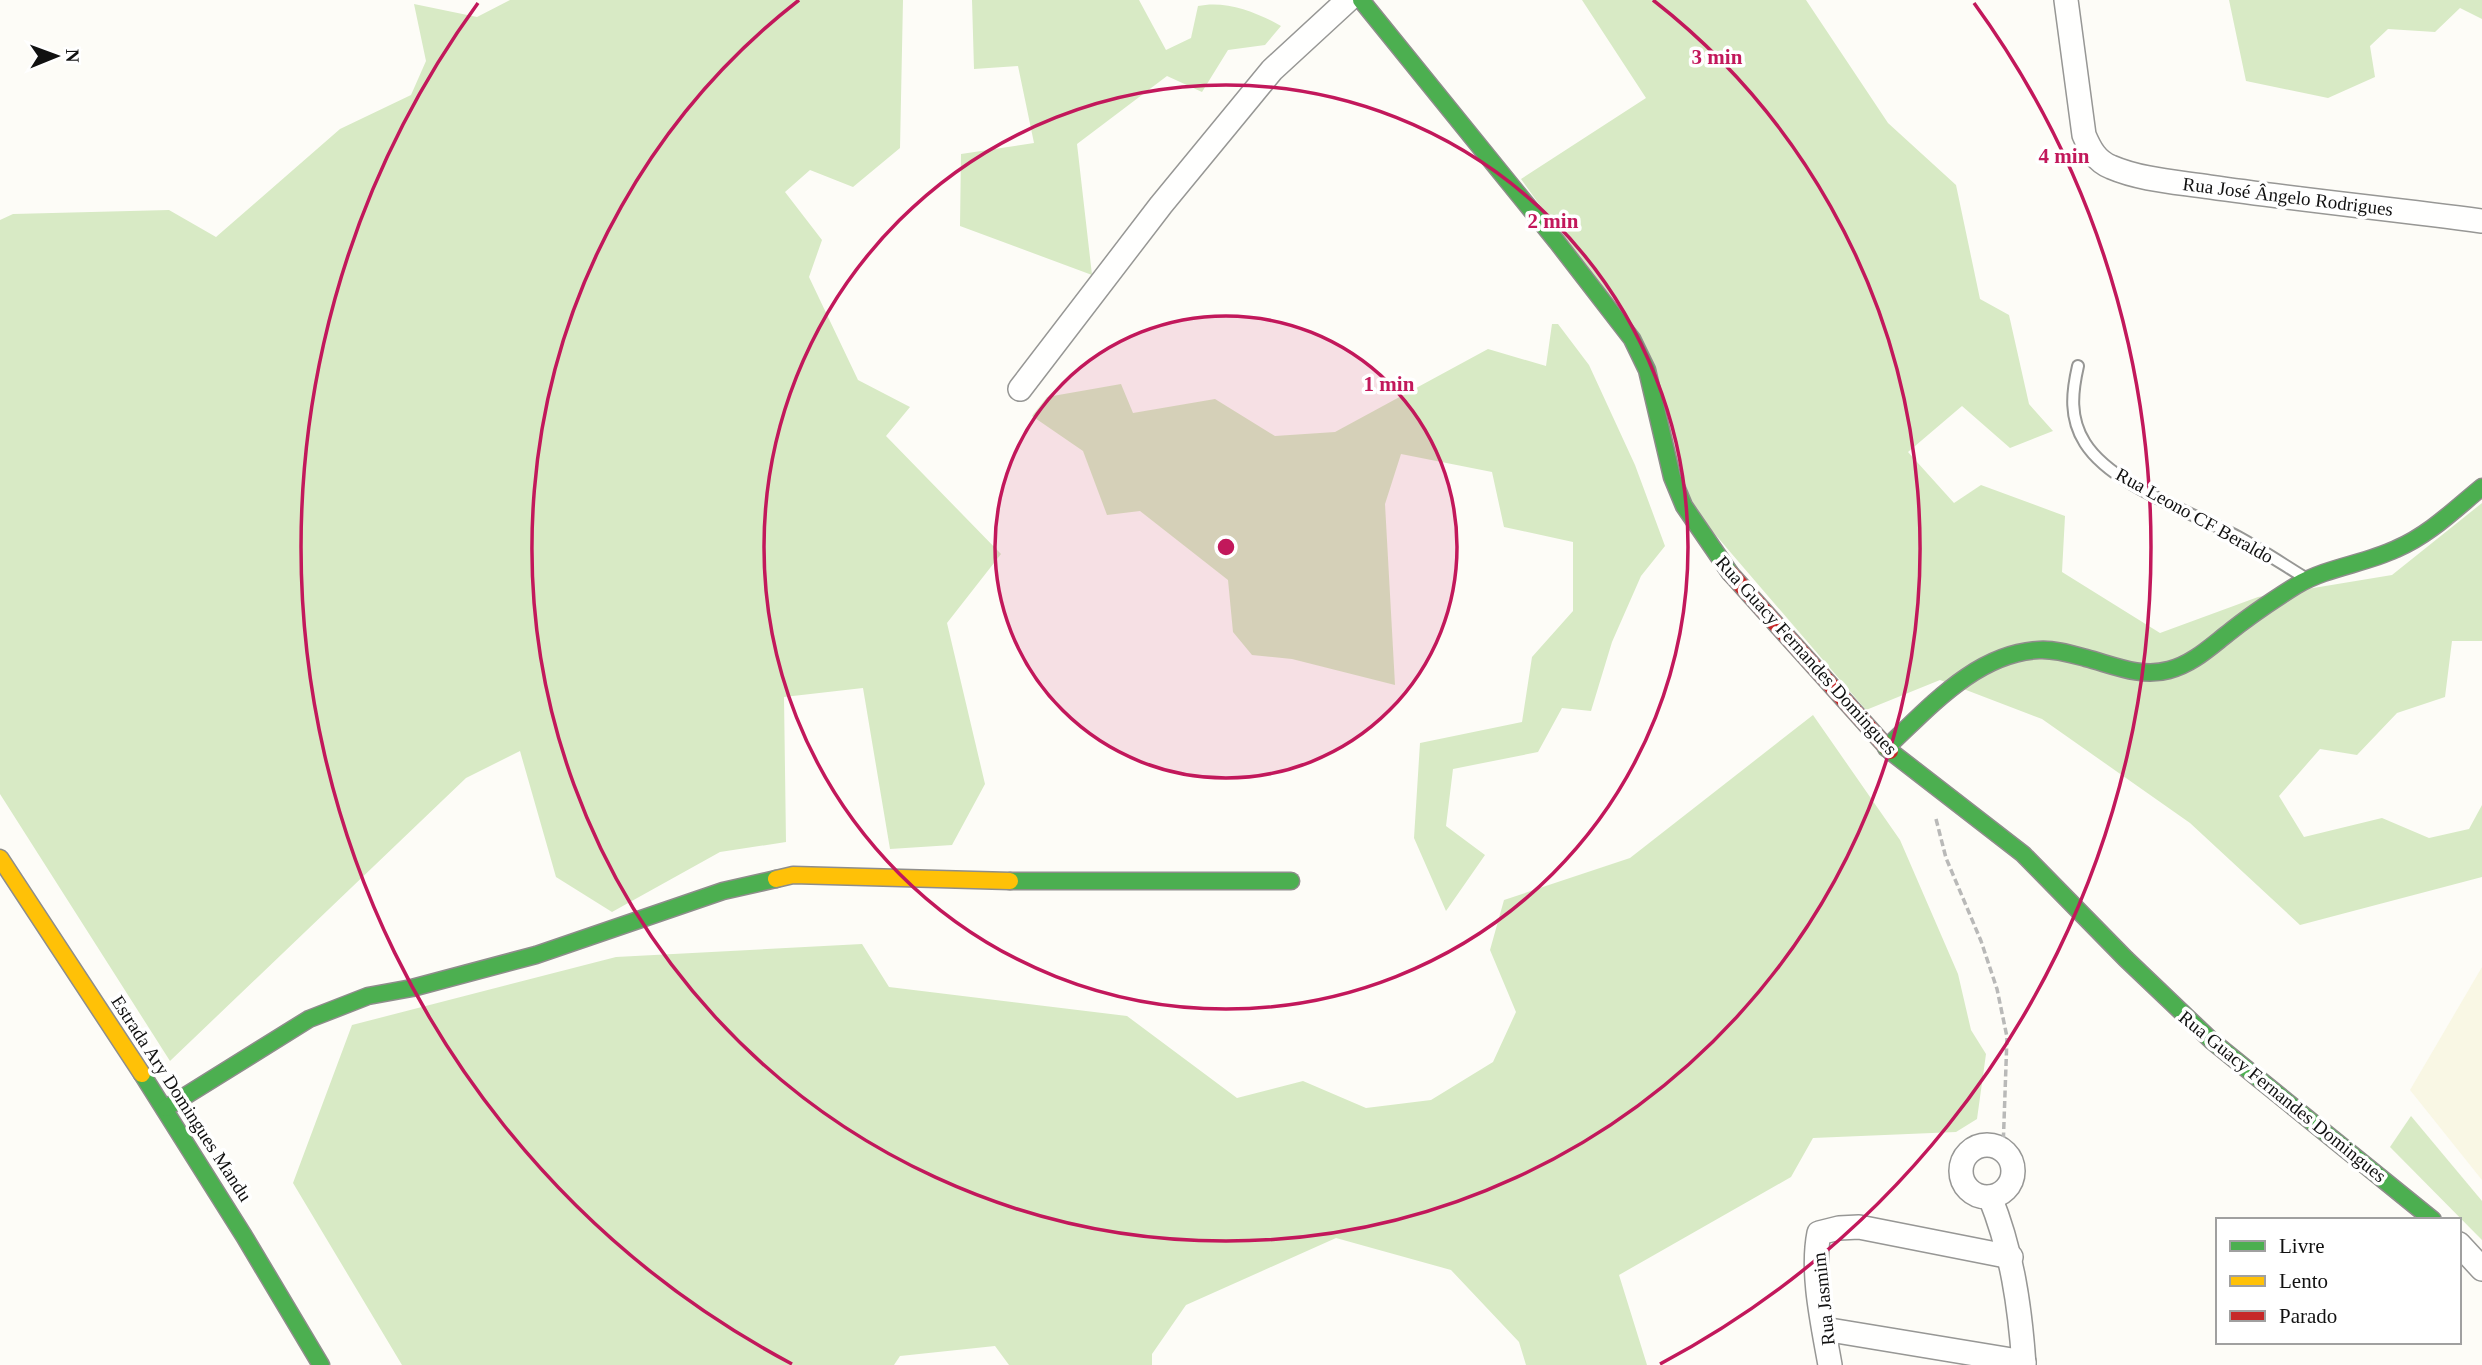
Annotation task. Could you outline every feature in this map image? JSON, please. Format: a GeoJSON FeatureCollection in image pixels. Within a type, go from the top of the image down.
{"type":"FeatureCollection","features":[{"type":"Feature","properties":{"kind":"street"},"geometry":{"type":"LineString","coordinates":[[1020,389],[1161,205],[1272,70],[1348,0]]}},
{"type":"Feature","properties":{"kind":"street","name":"Rua Guacy Fernandes Domingues"},"geometry":{"type":"LineString","coordinates":[[1361,0],[1632,339],[1647,370],[1672,477],[1684,506],[1729,571],[1754,600],[1886,748],[2023,854],[2143,976],[2212,1041],[2431,1218]]}},
{"type":"Feature","properties":{"kind":"street","name":"Rua José Ângelo Rodrigues"},"geometry":{"type":"LineString","coordinates":[[2066,0],[2084,135],[2097,158],[2110,167],[2150,178],[2482,221]]}},
{"type":"Feature","properties":{"kind":"street"},"geometry":{"type":"LineString","coordinates":[[1886,748],[1984,665],[2011,654],[2039,650],[2088,658],[2134,671],[2168,670],[2205,653],[2259,611],[2308,579],[2396,550],[2416,540],[2482,487]]}},
{"type":"Feature","properties":{"kind":"street","name":"Estrada Ary Domingues Mandu"},"geometry":{"type":"LineString","coordinates":[[0,859],[166,1108],[321,1365]]}},
{"type":"Feature","properties":{"kind":"street"},"geometry":{"type":"LineString","coordinates":[[166,1108],[309,1018],[333,1008],[368,996],[412,988],[536,955],[723,891],[762,881],[793,875],[982,881],[1291,881]]}},
{"type":"Feature","properties":{"kind":"street"},"geometry":{"type":"LineString","coordinates":[[1984,1144],[2003,1150],[2010,1158],[2013,1168],[2008,1187],[2000,1194],[1990,1197],[1980,1197],[1970,1192],[1961,1174],[1961,1164],[1966,1154],[1984,1144]]}},
{"type":"Feature","properties":{"kind":"street"},"geometry":{"type":"LineString","coordinates":[[1824,1329],[2024,1364],[2011,1258],[1990,1197]]}},
{"type":"Feature","properties":{"kind":"street","name":"Rua Jasmim"},"geometry":{"type":"LineString","coordinates":[[1830,1365],[1819,1296],[1819,1233],[1859,1227],[2011,1258]]}},
{"type":"Feature","properties":{"kind":"street"},"geometry":{"type":"LineString","coordinates":[[2461,1246],[2482,1269]]}},
{"type":"Feature","properties":{"kind":"lane","name":"Rua Leono CF Beraldo"},"geometry":{"type":"LineString","coordinates":[[2078,366],[2073,388],[2074,418],[2085,443],[2106,464],[2137,487],[2238,538],[2308,579]]}},
{"type":"Feature","properties":{"kind":"path"},"geometry":{"type":"LineString","coordinates":[[1936,819],[1946,858],[1989,965],[2007,1037],[2003,1150]]}},
{"type":"Feature","properties":{"kind":"shaded area"},"geometry":{"type":"Polygon","coordinates":[[[2482,967],[2482,1180],[2410,1090],[2482,967]]]}},
{"type":"Feature","properties":{"kind":"green space"},"geometry":{"type":"Polygon","coordinates":[[[510,0],[903,0],[900,148],[853,187],[810,170],[785,192],[822,240],[809,277],[858,380],[910,407],[886,436],[1001,554],[947,623],[985,784],[952,845],[890,849],[863,688],[784,697],[786,842],[720,852],[612,912],[556,877],[520,751],[466,778],[170,1061],[0,794],[0,220],[13,214],[169,210],[216,237],[340,129],[411,95],[426,61],[414,4],[477,17],[510,0]]]}},
{"type":"Feature","properties":{"kind":"green space"},"geometry":{"type":"Polygon","coordinates":[[[972,0],[1139,0],[1166,50],[1191,38],[1198,6],[1241,8],[1281,26],[1265,45],[1228,50],[1202,92],[1167,76],[1077,144],[1092,275],[960,226],[961,154],[1034,143],[1018,66],[974,69],[972,0]]]}},
{"type":"Feature","properties":{"kind":"green space"},"geometry":{"type":"Polygon","coordinates":[[[1582,0],[1806,0],[1888,123],[1956,185],[1980,299],[2009,315],[2029,404],[2053,431],[2010,448],[1962,406],[1908,452],[1954,503],[1981,485],[2065,516],[2062,572],[2160,633],[2258,597],[2392,575],[2482,503],[2482,641],[2452,641],[2445,697],[2397,713],[2357,755],[2320,749],[2279,796],[2304,837],[2382,818],[2429,838],[2469,829],[2482,805],[2482,877],[2300,925],[2190,823],[2042,719],[1940,680],[1866,710],[1683,497],[1653,362],[1521,179],[1646,98],[1582,0]]]}},
{"type":"Feature","properties":{"kind":"green space"},"geometry":{"type":"Polygon","coordinates":[[[2229,0],[2482,0],[2482,19],[2460,8],[2435,32],[2388,29],[2370,46],[2375,77],[2328,98],[2246,81],[2229,0]]]}},
{"type":"Feature","properties":{"kind":"green space"},"geometry":{"type":"Polygon","coordinates":[[[1552,324],[1558,324],[1589,365],[1635,465],[1665,546],[1641,576],[1612,642],[1591,711],[1562,708],[1538,752],[1453,769],[1446,826],[1485,855],[1446,911],[1414,838],[1420,743],[1522,722],[1532,657],[1573,611],[1573,542],[1504,527],[1492,472],[1401,454],[1385,504],[1395,685],[1292,659],[1252,655],[1233,632],[1228,580],[1140,511],[1107,515],[1083,451],[1032,416],[1047,397],[1121,384],[1133,413],[1215,399],[1275,436],[1335,432],[1488,349],[1546,366],[1552,324]]]}},
{"type":"Feature","properties":{"kind":"green space"},"geometry":{"type":"Polygon","coordinates":[[[1813,715],[1900,840],[1958,974],[1971,1030],[1986,1054],[1977,1119],[1956,1132],[1813,1138],[1791,1177],[1619,1275],[1647,1365],[1526,1365],[1519,1342],[1451,1270],[1336,1238],[1186,1305],[1152,1354],[1152,1365],[1009,1365],[995,1346],[900,1356],[894,1365],[402,1365],[293,1183],[352,1025],[616,957],[862,944],[889,987],[1127,1016],[1237,1098],[1303,1081],[1366,1108],[1431,1100],[1493,1062],[1516,1012],[1490,950],[1504,900],[1630,858],[1813,715]]]}},
{"type":"Feature","properties":{"kind":"green space"},"geometry":{"type":"Polygon","coordinates":[[[2411,1116],[2482,1201],[2482,1240],[2461,1218],[2390,1147],[2411,1116]]]}},
{"type":"Feature","properties":{"kind":"traffic: fast"},"geometry":{"type":"LineString","coordinates":[[1361,0],[1632,339],[1647,370],[1672,477],[1684,506],[1730,573]]}},
{"type":"Feature","properties":{"kind":"traffic: fast"},"geometry":{"type":"LineString","coordinates":[[1886,748],[1955,685],[1974,672],[2016,653],[2057,651],[2127,670],[2148,672],[2169,670],[2185,664],[2297,585],[2408,543],[2441,521],[2482,487]]}},
{"type":"Feature","properties":{"kind":"traffic: fast"},"geometry":{"type":"LineString","coordinates":[[1890,751],[2023,854],[2126,959],[2212,1041],[2431,1218]]}},
{"type":"Feature","properties":{"kind":"traffic: fast"},"geometry":{"type":"LineString","coordinates":[[166,1108],[309,1019],[368,996],[412,988],[536,955],[723,891],[776,879]]}},
{"type":"Feature","properties":{"kind":"traffic: fast"},"geometry":{"type":"LineString","coordinates":[[1010,881],[1291,881]]}},
{"type":"Feature","properties":{"kind":"traffic: fast"},"geometry":{"type":"LineString","coordinates":[[142,1074],[321,1365]]}},
{"type":"Feature","properties":{"kind":"traffic: slow"},"geometry":{"type":"LineString","coordinates":[[0,858],[142,1074]]}},
{"type":"Feature","properties":{"kind":"traffic: slow"},"geometry":{"type":"LineString","coordinates":[[776,879],[793,875],[1010,881]]}},
{"type":"Feature","properties":{"kind":"traffic: jam"},"geometry":{"type":"LineString","coordinates":[[1730,573],[1890,751]]}}]}
